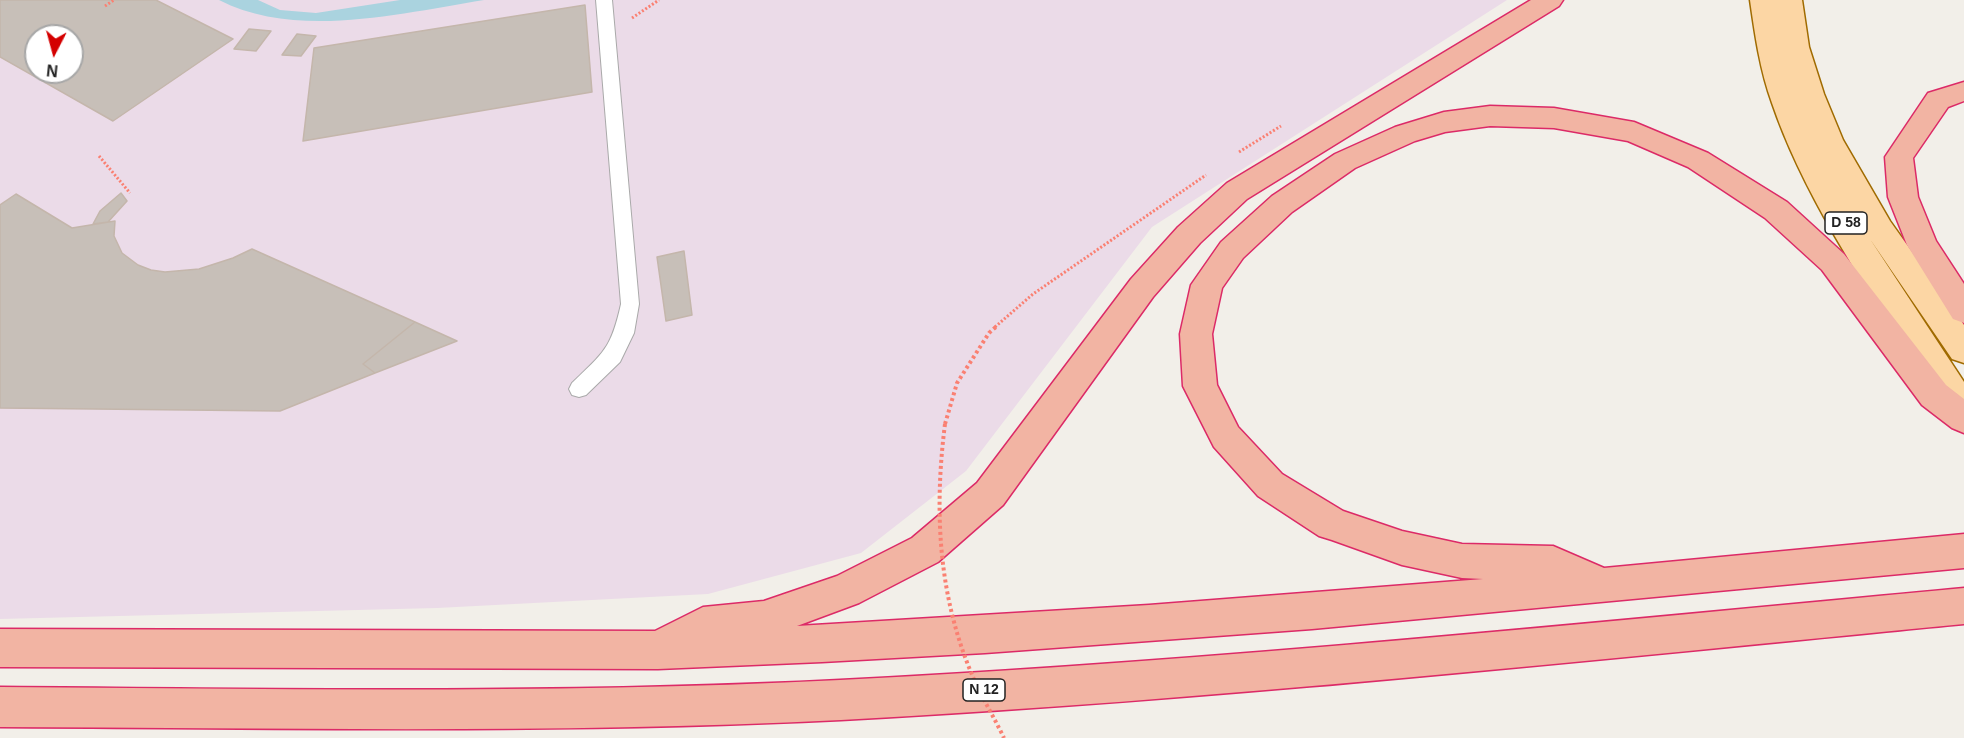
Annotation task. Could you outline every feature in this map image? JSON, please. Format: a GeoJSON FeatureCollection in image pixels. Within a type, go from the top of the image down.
{"type":"FeatureCollection","features":[{"type":"Feature","properties":{"kind":"highway"},"geometry":{"type":"LineString","coordinates":[[658,650],[703,625],[764,619],[846,591],[925,550],[990,494],[1142,288],[1189,235],[1237,191],[1550,0]]}},
{"type":"Feature","properties":{"kind":"highway"},"geometry":{"type":"LineString","coordinates":[[1964,91],[1938,100],[1899,157],[1903,197],[1922,245],[1964,310]]}},
{"type":"Feature","properties":{"kind":"highway"},"geometry":{"type":"LineString","coordinates":[[1604,586],[1553,563],[1462,561],[1402,549],[1332,524],[1270,485],[1226,437],[1200,386],[1196,334],[1207,285],[1232,250],[1282,204],[1345,161],[1405,134],[1444,122],[1490,116],[1554,118],[1634,132],[1698,160],[1776,210],[1833,262],[1934,395],[1964,418]]}},
{"type":"Feature","properties":{"kind":"highway"},"geometry":{"type":"LineString","coordinates":[[0,648],[658,650],[766,647],[1213,620],[1604,586],[1964,551]]}},
{"type":"Feature","properties":{"kind":"highway","name":"N 12"},"geometry":{"type":"LineString","coordinates":[[0,707],[560,710],[840,700],[1252,672],[1964,606]]}},
{"type":"Feature","properties":{"kind":"main road","name":"D 58"},"geometry":{"type":"LineString","coordinates":[[1789,0],[1791,24],[1796,43],[1807,82],[1826,133],[1860,195],[1911,279],[1964,350]]}},
{"type":"Feature","properties":{"kind":"main road","name":"D 58"},"geometry":{"type":"LineString","coordinates":[[1764,9],[1790,114],[1820,178],[1872,271],[1964,410]]}},
{"type":"Feature","properties":{"kind":"lane"},"geometry":{"type":"LineString","coordinates":[[579,389],[613,356],[624,333],[630,304],[604,0]]}},
{"type":"Feature","properties":{"kind":"path"},"geometry":{"type":"LineString","coordinates":[[105,6],[114,0]]}},
{"type":"Feature","properties":{"kind":"path"},"geometry":{"type":"LineString","coordinates":[[99,156],[130,193]]}},
{"type":"Feature","properties":{"kind":"path"},"geometry":{"type":"LineString","coordinates":[[945,424],[937,506],[940,561],[950,606],[970,669],[1004,738]]}},
{"type":"Feature","properties":{"kind":"shaded area"},"geometry":{"type":"Polygon","coordinates":[[[0,0],[1507,0],[1152,227],[966,471],[861,553],[708,594],[437,608],[0,619],[0,0]]]}},
{"type":"Feature","properties":{"kind":"water"},"geometry":{"type":"Polygon","coordinates":[[[219,0],[258,0],[280,10],[316,13],[400,0],[484,0],[385,16],[316,21],[282,19],[249,12],[219,0]]]}},
{"type":"Feature","properties":{"kind":"building"},"geometry":{"type":"Polygon","coordinates":[[[0,0],[156,0],[233,39],[113,121],[48,84],[84,84],[84,24],[24,24],[24,71],[0,57],[0,0]]]}},
{"type":"Feature","properties":{"kind":"building"},"geometry":{"type":"Polygon","coordinates":[[[585,5],[592,92],[303,141],[314,48],[585,5]]]}},
{"type":"Feature","properties":{"kind":"building"},"geometry":{"type":"Polygon","coordinates":[[[249,29],[271,31],[256,51],[234,49],[249,29]]]}},
{"type":"Feature","properties":{"kind":"building"},"geometry":{"type":"Polygon","coordinates":[[[297,34],[316,36],[301,56],[282,55],[297,34]]]}},
{"type":"Feature","properties":{"kind":"building"},"geometry":{"type":"Polygon","coordinates":[[[121,193],[127,201],[108,222],[93,224],[100,211],[121,193]]]}},
{"type":"Feature","properties":{"kind":"building"},"geometry":{"type":"Polygon","coordinates":[[[16,194],[72,228],[115,221],[114,236],[122,253],[138,265],[151,270],[165,272],[199,269],[252,249],[415,322],[363,364],[375,373],[280,411],[0,408],[0,205],[16,194]]]}},
{"type":"Feature","properties":{"kind":"building"},"geometry":{"type":"Polygon","coordinates":[[[684,251],[692,315],[666,321],[657,257],[684,251]]]}},
{"type":"Feature","properties":{"kind":"building"},"geometry":{"type":"Polygon","coordinates":[[[415,322],[457,341],[375,373],[363,364],[415,322]]]}}]}
